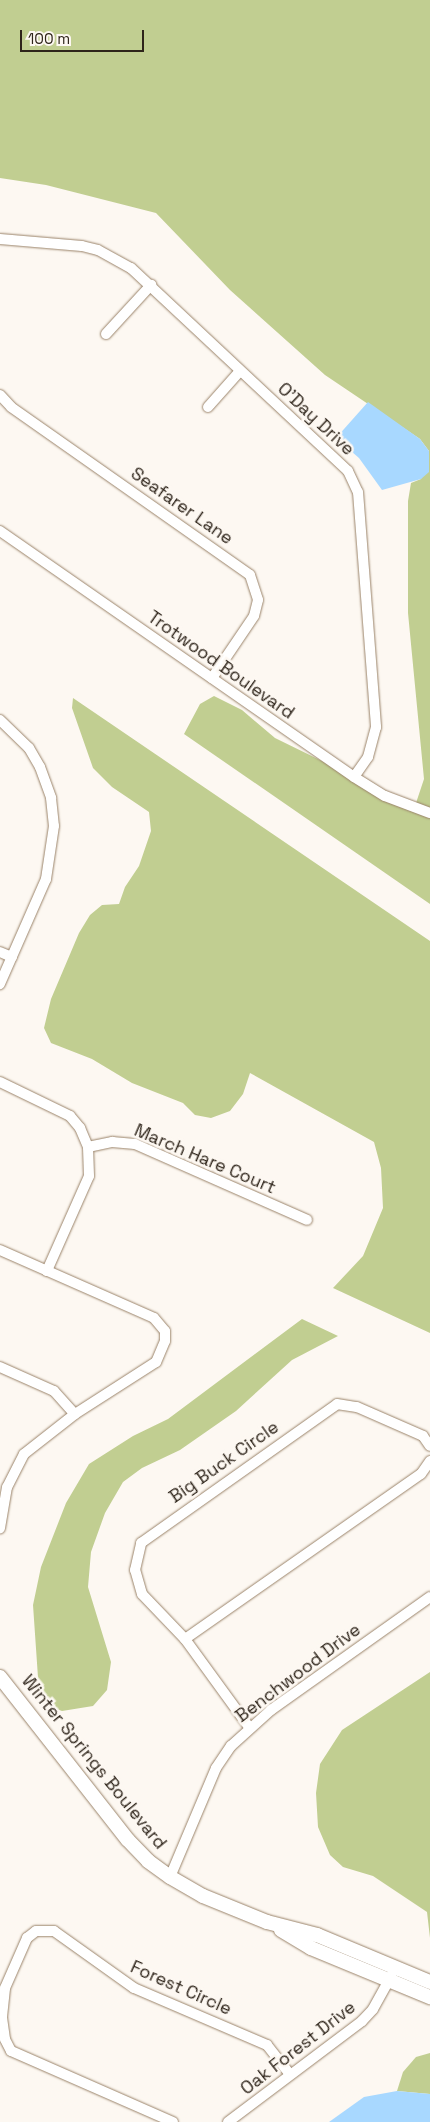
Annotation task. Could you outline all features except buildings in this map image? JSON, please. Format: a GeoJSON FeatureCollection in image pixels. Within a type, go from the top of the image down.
{"type":"FeatureCollection","features":[{"type":"Feature","properties":{"kind":"street","name":"O'Day Drive"},"geometry":{"type":"LineString","coordinates":[[0,239],[98,250],[132,268],[348,471],[358,492],[376,726],[368,757],[354,777]]}},
{"type":"Feature","properties":{"kind":"street"},"geometry":{"type":"LineString","coordinates":[[106,334],[151,285]]}},
{"type":"Feature","properties":{"kind":"street"},"geometry":{"type":"LineString","coordinates":[[208,407],[240,371]]}},
{"type":"Feature","properties":{"kind":"street","name":"Seafarer Lane"},"geometry":{"type":"LineString","coordinates":[[0,395],[12,407],[250,576],[256,585],[258,600],[254,616],[212,678]]}},
{"type":"Feature","properties":{"kind":"street","name":"Trotwood Boulevard"},"geometry":{"type":"LineString","coordinates":[[2,537],[212,678],[354,777],[386,796],[430,813]]}},
{"type":"Feature","properties":{"kind":"street"},"geometry":{"type":"LineString","coordinates":[[0,720],[29,748],[40,767],[51,798],[54,826],[46,879],[0,984]]}},
{"type":"Feature","properties":{"kind":"street"},"geometry":{"type":"LineString","coordinates":[[0,952],[12,957]]}},
{"type":"Feature","properties":{"kind":"street"},"geometry":{"type":"LineString","coordinates":[[0,1082],[70,1116],[80,1128],[88,1147],[89,1176],[47,1271]]}},
{"type":"Feature","properties":{"kind":"street","name":"March Hare Court"},"geometry":{"type":"LineString","coordinates":[[88,1147],[112,1142],[135,1144],[307,1220]]}},
{"type":"Feature","properties":{"kind":"street"},"geometry":{"type":"LineString","coordinates":[[0,1250],[154,1318],[164,1331],[165,1341],[156,1362],[75,1414],[24,1454],[3,1486],[0,1528]]}},
{"type":"Feature","properties":{"kind":"street"},"geometry":{"type":"LineString","coordinates":[[0,1367],[54,1391],[75,1414]]}},
{"type":"Feature","properties":{"kind":"street","name":"Big Buck Circle"},"geometry":{"type":"LineString","coordinates":[[249,1728],[185,1639],[142,1594],[136,1581],[136,1557],[141,1543],[337,1404],[347,1404],[365,1410],[423,1436],[430,1446]]}},
{"type":"Feature","properties":{"kind":"street"},"geometry":{"type":"LineString","coordinates":[[185,1639],[421,1474],[430,1461]]}},
{"type":"Feature","properties":{"kind":"street","name":"Benchwood Drive"},"geometry":{"type":"LineString","coordinates":[[170,1877],[216,1768],[249,1728],[430,1597]]}},
{"type":"Feature","properties":{"kind":"street","name":"Winter Springs Boulevard"},"geometry":{"type":"LineString","coordinates":[[0,1677],[128,1840],[148,1861],[170,1877],[203,1896],[267,1922],[317,1935],[430,1982]]}},
{"type":"Feature","properties":{"kind":"street","name":"Winter Springs Boulevard"},"geometry":{"type":"LineString","coordinates":[[267,1922],[311,1948],[430,1997]]}},
{"type":"Feature","properties":{"kind":"street","name":"Forest Circle"},"geometry":{"type":"LineString","coordinates":[[173,2122],[11,2052],[5,2038],[2,2017],[5,1988],[26,1938],[36,1930],[54,1931],[134,1988],[266,2045],[290,2074]]}},
{"type":"Feature","properties":{"kind":"street","name":"Oak Forest Drive"},"geometry":{"type":"LineString","coordinates":[[228,2122],[362,2021],[373,2009],[394,1967]]}},
{"type":"Feature","properties":{"kind":"green space"},"geometry":{"type":"Polygon","coordinates":[[[0,0],[430,0],[430,808],[416,803],[424,779],[408,613],[408,501],[411,483],[421,479],[429,451],[420,439],[325,375],[230,290],[156,213],[46,185],[0,178],[0,0]]]}},
{"type":"Feature","properties":{"kind":"green space"},"geometry":{"type":"Polygon","coordinates":[[[214,696],[242,710],[275,738],[324,762],[384,801],[430,818],[430,904],[184,734],[200,704],[214,696]]]}},
{"type":"Feature","properties":{"kind":"green space"},"geometry":{"type":"Polygon","coordinates":[[[73,698],[430,941],[430,1333],[333,1288],[363,1256],[383,1208],[381,1168],[374,1142],[250,1073],[243,1094],[230,1111],[211,1118],[195,1115],[183,1103],[132,1083],[92,1059],[51,1043],[44,1028],[51,999],[79,933],[90,915],[102,905],[119,904],[125,887],[139,866],[151,831],[149,812],[112,787],[93,768],[72,708],[73,698]]]}},
{"type":"Feature","properties":{"kind":"green space"},"geometry":{"type":"Polygon","coordinates":[[[302,1319],[338,1336],[292,1360],[236,1411],[180,1450],[142,1468],[123,1482],[105,1513],[91,1552],[88,1587],[111,1662],[107,1690],[93,1706],[62,1711],[48,1706],[39,1692],[33,1605],[41,1567],[66,1503],[89,1464],[133,1436],[168,1419],[302,1319]]]}},
{"type":"Feature","properties":{"kind":"green space"},"geometry":{"type":"Polygon","coordinates":[[[430,1672],[430,1938],[427,1912],[373,1876],[343,1867],[330,1855],[318,1827],[316,1793],[320,1764],[342,1730],[430,1672]]]}},
{"type":"Feature","properties":{"kind":"green space"},"geometry":{"type":"Polygon","coordinates":[[[430,2053],[430,2094],[397,2091],[403,2072],[416,2057],[430,2053]]]}},
{"type":"Feature","properties":{"kind":"water"},"geometry":{"type":"Polygon","coordinates":[[[368,402],[420,439],[429,451],[429,472],[421,479],[382,490],[359,458],[336,438],[368,402]]]}},
{"type":"Feature","properties":{"kind":"water"},"geometry":{"type":"Polygon","coordinates":[[[397,2091],[430,2094],[430,2122],[329,2122],[364,2097],[397,2091]]]}}]}
